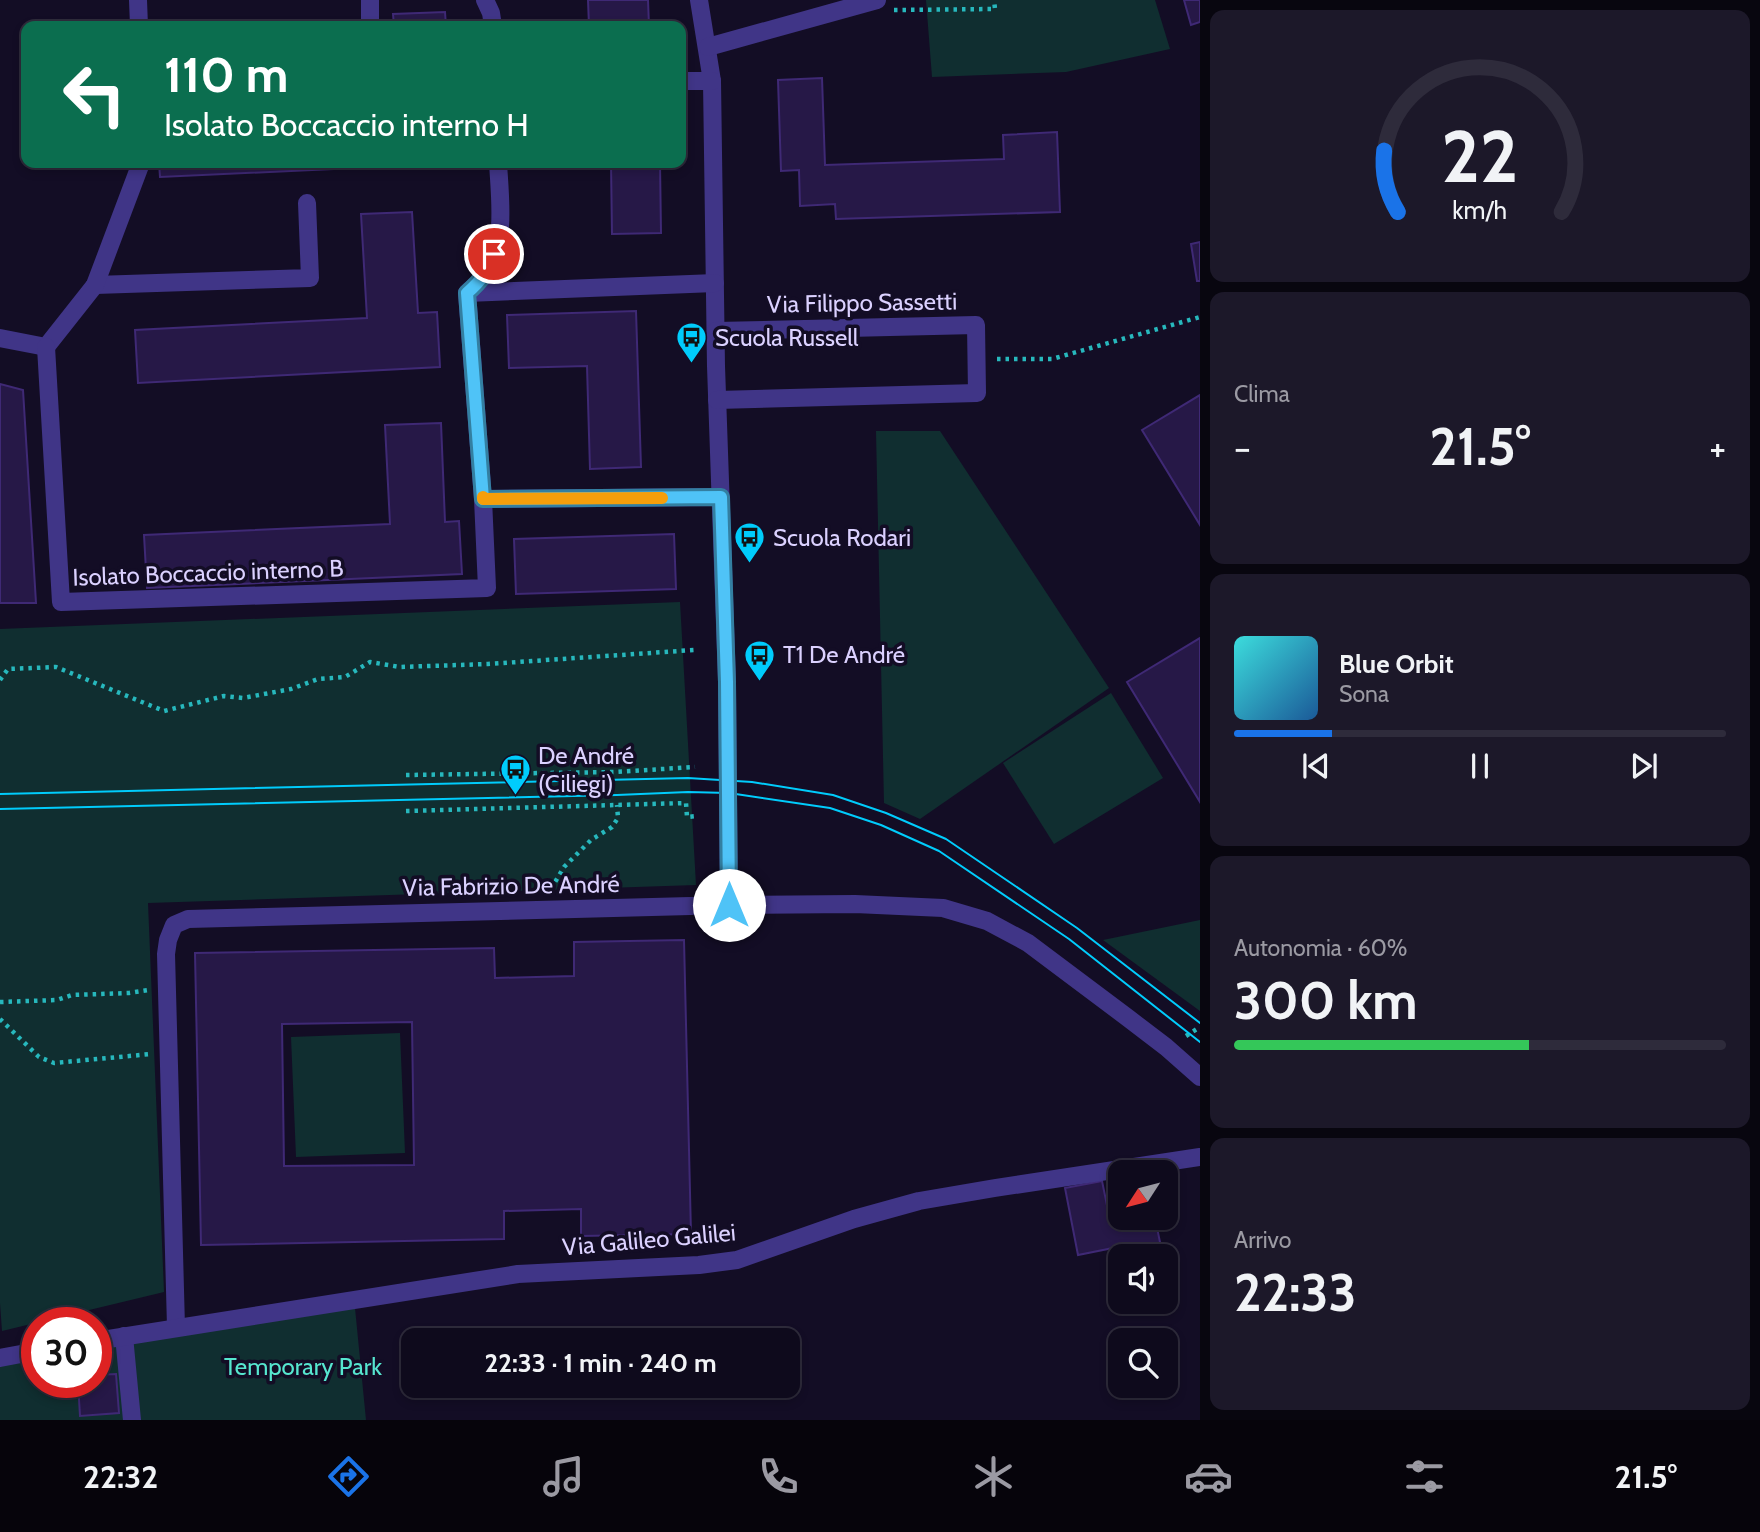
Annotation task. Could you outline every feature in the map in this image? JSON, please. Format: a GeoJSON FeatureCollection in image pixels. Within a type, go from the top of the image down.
{"type":"FeatureCollection","features":[{"type":"Feature","properties":{"kind":"street"},"geometry":{"type":"LineString","coordinates":[[138,0],[139,21]]}},
{"type":"Feature","properties":{"kind":"street"},"geometry":{"type":"LineString","coordinates":[[370,0],[370,21]]}},
{"type":"Feature","properties":{"kind":"street"},"geometry":{"type":"LineString","coordinates":[[485,0],[492,21]]}},
{"type":"Feature","properties":{"kind":"street"},"geometry":{"type":"LineString","coordinates":[[699,0],[712,81],[717,400],[727,682],[729,905]]}},
{"type":"Feature","properties":{"kind":"street"},"geometry":{"type":"LineString","coordinates":[[708,47],[877,0]]}},
{"type":"Feature","properties":{"kind":"street"},"geometry":{"type":"LineString","coordinates":[[686,81],[712,81]]}},
{"type":"Feature","properties":{"kind":"street"},"geometry":{"type":"LineString","coordinates":[[0,338],[46,347],[95,285],[139,168]]}},
{"type":"Feature","properties":{"kind":"street"},"geometry":{"type":"LineString","coordinates":[[467,293],[487,272],[494,254],[500,224],[499,168]]}},
{"type":"Feature","properties":{"kind":"street"},"geometry":{"type":"LineString","coordinates":[[95,285],[310,278],[307,203]]}},
{"type":"Feature","properties":{"kind":"street"},"geometry":{"type":"LineString","coordinates":[[467,293],[715,283]]}},
{"type":"Feature","properties":{"kind":"street"},"geometry":{"type":"LineString","coordinates":[[467,293],[483,499],[721,497]]}},
{"type":"Feature","properties":{"kind":"street","name":"Via Filippo Sassetti"},"geometry":{"type":"LineString","coordinates":[[716,331],[976,325],[977,393],[717,400]]}},
{"type":"Feature","properties":{"kind":"street","name":"Isolato Boccaccio interno B"},"geometry":{"type":"LineString","coordinates":[[46,347],[61,603],[487,588],[483,499]]}},
{"type":"Feature","properties":{"kind":"street","name":"Via Fabrizio De André"},"geometry":{"type":"LineString","coordinates":[[176,1327],[167,947],[174,925],[188,919],[729,905],[855,904],[943,908],[975,916],[1028,943],[1138,1025],[1200,1077]]}},
{"type":"Feature","properties":{"kind":"street","name":"Via Galileo Galilei"},"geometry":{"type":"LineString","coordinates":[[112,1338],[518,1275],[699,1265],[737,1260],[854,1219],[919,1202],[1200,1157]]}},
{"type":"Feature","properties":{"kind":"street"},"geometry":{"type":"LineString","coordinates":[[124,1336],[132,1420]]}},
{"type":"Feature","properties":{"kind":"street"},"geometry":{"type":"LineString","coordinates":[[0,1358],[21,1354]]}},
{"type":"Feature","properties":{"kind":"path"},"geometry":{"type":"LineString","coordinates":[[889,0],[890,10],[995,9],[994,0]]}},
{"type":"Feature","properties":{"kind":"path"},"geometry":{"type":"LineString","coordinates":[[976,359],[1052,359],[1200,317]]}},
{"type":"Feature","properties":{"kind":"path"},"geometry":{"type":"LineString","coordinates":[[0,680],[8,668],[56,667],[164,711],[224,696],[243,698],[291,690],[318,679],[345,677],[370,662],[400,667],[488,664],[694,650]]}},
{"type":"Feature","properties":{"kind":"path"},"geometry":{"type":"LineString","coordinates":[[406,775],[614,772],[695,767]]}},
{"type":"Feature","properties":{"kind":"path"},"geometry":{"type":"LineString","coordinates":[[406,811],[686,803],[687,817],[697,816]]}},
{"type":"Feature","properties":{"kind":"path"},"geometry":{"type":"LineString","coordinates":[[542,892],[550,891],[564,867],[591,840],[612,827],[618,818],[617,805]]}},
{"type":"Feature","properties":{"kind":"path"},"geometry":{"type":"LineString","coordinates":[[0,1002],[57,1000],[72,995],[129,993],[166,986]]}},
{"type":"Feature","properties":{"kind":"path"},"geometry":{"type":"LineString","coordinates":[[0,1019],[39,1058],[54,1063],[169,1052]]}},
{"type":"Feature","properties":{"kind":"path"},"geometry":{"type":"LineString","coordinates":[[1184,1038],[1200,1027]]}},
{"type":"Feature","properties":{"kind":"green space"},"geometry":{"type":"Polygon","coordinates":[[[926,0],[1155,0],[1170,49],[1066,72],[932,77],[926,0]]]}},
{"type":"Feature","properties":{"kind":"green space"},"geometry":{"type":"Polygon","coordinates":[[[876,431],[940,431],[1109,688],[920,819],[884,803],[876,431]]]}},
{"type":"Feature","properties":{"kind":"green space"},"geometry":{"type":"Polygon","coordinates":[[[680,602],[696,885],[148,903],[164,1292],[102,1307],[21,1307],[21,1326],[2,1331],[0,629],[680,602]]]}},
{"type":"Feature","properties":{"kind":"green space"},"geometry":{"type":"Polygon","coordinates":[[[1111,693],[1163,778],[1054,844],[1003,763],[1111,693]]]}},
{"type":"Feature","properties":{"kind":"green space"},"geometry":{"type":"Polygon","coordinates":[[[1200,920],[1200,1011],[1103,940],[1200,920]]]}},
{"type":"Feature","properties":{"kind":"green space"},"geometry":{"type":"Polygon","coordinates":[[[400,1033],[405,1153],[296,1157],[291,1037],[400,1033]]]}},
{"type":"Feature","properties":{"kind":"green space","name":"Temporary Park"},"geometry":{"type":"Polygon","coordinates":[[[352,1305],[355,1308],[366,1420],[0,1420],[0,1366],[21,1363],[21,1398],[112,1398],[112,1347],[352,1305]]]}},
{"type":"Feature","properties":{"kind":"building"},"geometry":{"type":"Polygon","coordinates":[[[588,0],[648,0],[649,21],[589,21],[588,0]]]}},
{"type":"Feature","properties":{"kind":"building"},"geometry":{"type":"Polygon","coordinates":[[[1184,0],[1200,0],[1200,22],[1191,25],[1184,0]]]}},
{"type":"Feature","properties":{"kind":"building"},"geometry":{"type":"Polygon","coordinates":[[[445,12],[446,21],[394,21],[393,14],[445,12]]]}},
{"type":"Feature","properties":{"kind":"building"},"geometry":{"type":"Polygon","coordinates":[[[822,78],[825,165],[1004,159],[1003,135],[1057,132],[1060,212],[836,219],[835,204],[800,206],[799,170],[781,171],[778,80],[822,78]]]}},
{"type":"Feature","properties":{"kind":"building"},"geometry":{"type":"Polygon","coordinates":[[[159,168],[354,168],[160,177],[159,168]]]}},
{"type":"Feature","properties":{"kind":"building"},"geometry":{"type":"Polygon","coordinates":[[[611,168],[660,168],[661,233],[612,234],[611,168]]]}},
{"type":"Feature","properties":{"kind":"building"},"geometry":{"type":"Polygon","coordinates":[[[412,212],[418,313],[437,312],[440,367],[138,383],[135,330],[367,318],[361,214],[412,212]]]}},
{"type":"Feature","properties":{"kind":"building"},"geometry":{"type":"Polygon","coordinates":[[[1200,242],[1200,281],[1197,281],[1191,244],[1200,242]]]}},
{"type":"Feature","properties":{"kind":"building"},"geometry":{"type":"Polygon","coordinates":[[[636,311],[641,467],[590,469],[587,366],[509,368],[507,315],[636,311]]]}},
{"type":"Feature","properties":{"kind":"building"},"geometry":{"type":"Polygon","coordinates":[[[0,384],[23,390],[36,603],[0,603],[0,384]]]}},
{"type":"Feature","properties":{"kind":"building"},"geometry":{"type":"Polygon","coordinates":[[[1200,395],[1200,525],[1142,430],[1200,395]]]}},
{"type":"Feature","properties":{"kind":"building"},"geometry":{"type":"Polygon","coordinates":[[[441,423],[445,522],[459,521],[462,574],[147,588],[144,535],[390,524],[385,425],[441,423]]]}},
{"type":"Feature","properties":{"kind":"building"},"geometry":{"type":"Polygon","coordinates":[[[674,534],[676,589],[516,594],[514,539],[674,534]]]}},
{"type":"Feature","properties":{"kind":"building"},"geometry":{"type":"Polygon","coordinates":[[[1200,638],[1200,802],[1127,682],[1200,638]]]}},
{"type":"Feature","properties":{"kind":"building"},"geometry":{"type":"Polygon","coordinates":[[[684,940],[691,1234],[581,1236],[581,1209],[504,1211],[504,1239],[201,1245],[195,953],[494,948],[495,978],[574,976],[574,942],[684,940]],[[412,1022],[282,1024],[284,1166],[414,1165],[412,1022]]]}},
{"type":"Feature","properties":{"kind":"building"},"geometry":{"type":"Polygon","coordinates":[[[1102,1181],[1108,1210],[1108,1230],[1157,1230],[1160,1244],[1108,1244],[1108,1249],[1078,1255],[1065,1188],[1102,1181]]]}},
{"type":"Feature","properties":{"kind":"building"},"geometry":{"type":"Polygon","coordinates":[[[112,1374],[116,1374],[119,1413],[80,1416],[79,1398],[112,1398],[112,1374]]]}},
{"type":"Feature","properties":{"kind":"tram line"},"geometry":{"type":"LineString","coordinates":[[0,794],[688,778],[752,782],[833,795],[886,813],[946,839],[1077,928],[1200,1023]]}},
{"type":"Feature","properties":{"kind":"tram line"},"geometry":{"type":"LineString","coordinates":[[0,809],[688,792],[729,793],[830,808],[881,825],[939,851],[1069,939],[1200,1042]]}},
{"type":"Feature","properties":{"kind":"slow traffic"},"geometry":{"type":"LineString","coordinates":[[483,497],[662,498]]}},
{"type":"Feature","properties":{"kind":"place","name":"Scuola Russell"},"geometry":{"type":"Point","coordinates":[692,365]}},
{"type":"Feature","properties":{"kind":"place","name":"Scuola Rodari"},"geometry":{"type":"Point","coordinates":[750,565]}},
{"type":"Feature","properties":{"kind":"place","name":"T1 De André"},"geometry":{"type":"Point","coordinates":[760,682]}},
{"type":"Feature","properties":{"kind":"place","name":"De André (Ciliegi)"},"geometry":{"type":"Point","coordinates":[515,797]}},
{"type":"Feature","properties":{"kind":"route"},"geometry":{"type":"LineString","coordinates":[[494,254],[487,272],[467,293],[483,499],[721,497],[729,782],[729,905]]}}]}
